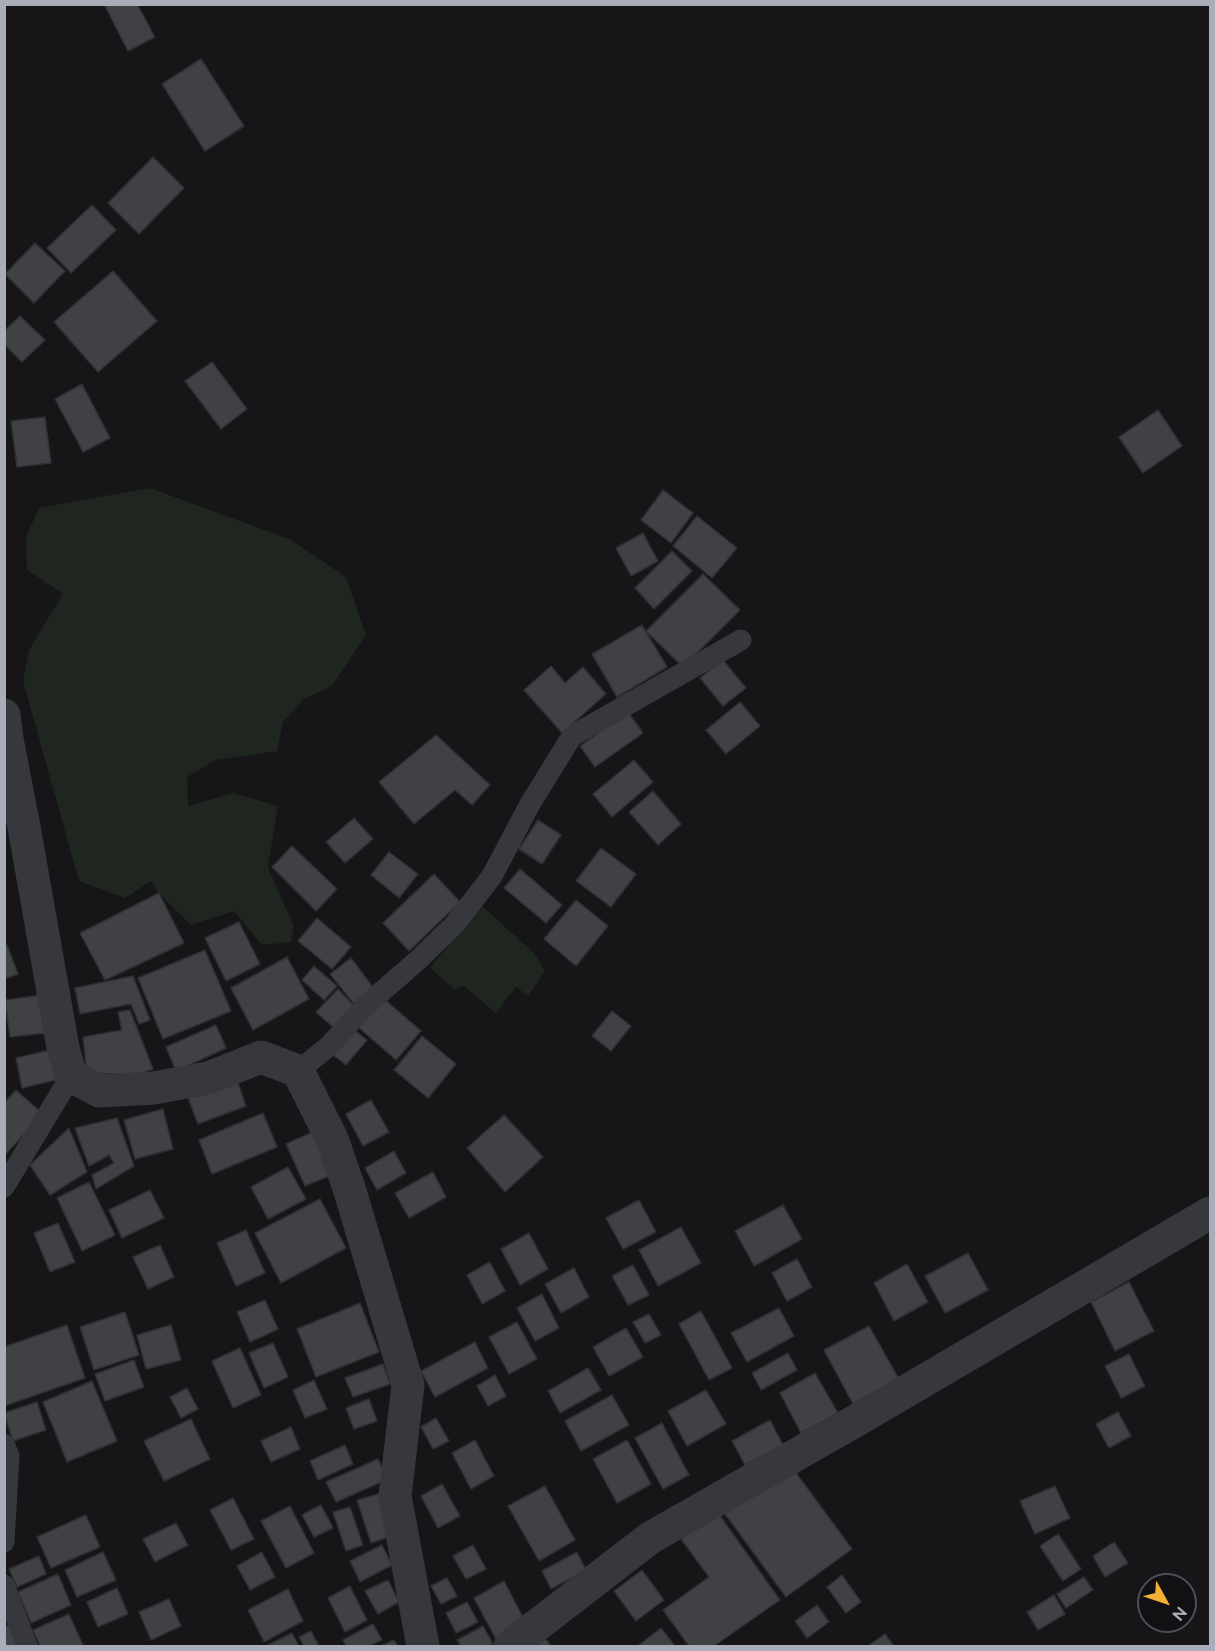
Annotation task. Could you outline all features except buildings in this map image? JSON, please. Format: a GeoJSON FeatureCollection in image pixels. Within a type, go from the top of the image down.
{"type":"FeatureCollection","features":[{"type":"Feature","properties":{"kind":"street"},"geometry":{"type":"LineString","coordinates":[[4,715],[63,1048],[71,1076],[99,1091],[154,1088],[208,1078],[261,1057],[298,1071],[332,1139],[346,1178],[408,1385],[395,1496],[423,1647]]}},
{"type":"Feature","properties":{"kind":"street"},"geometry":{"type":"LineString","coordinates":[[510,1647],[650,1538],[857,1420],[1210,1213]]}},
{"type":"Feature","properties":{"kind":"lane"},"geometry":{"type":"LineString","coordinates":[[298,1071],[329,1046],[364,1007],[455,924],[492,876],[530,804],[572,736],[741,640]]}},
{"type":"Feature","properties":{"kind":"lane"},"geometry":{"type":"LineString","coordinates":[[4,1187],[71,1076]]}},
{"type":"Feature","properties":{"kind":"lane"},"geometry":{"type":"LineString","coordinates":[[4,1443],[9,1456],[4,1542]]}},
{"type":"Feature","properties":{"kind":"lane"},"geometry":{"type":"LineString","coordinates":[[4,1585],[27,1647]]}},
{"type":"Feature","properties":{"kind":"shaded area"},"geometry":{"type":"Polygon","coordinates":[[[150,488],[289,539],[346,577],[366,635],[332,686],[304,699],[283,722],[277,751],[216,760],[187,777],[188,806],[233,793],[278,806],[268,867],[294,927],[291,942],[262,945],[234,911],[191,925],[159,893],[151,881],[125,898],[79,881],[23,681],[29,650],[63,594],[27,570],[26,537],[39,508],[150,488]]]}},
{"type":"Feature","properties":{"kind":"shaded area"},"geometry":{"type":"Polygon","coordinates":[[[481,905],[534,953],[545,971],[528,996],[516,987],[496,1013],[464,986],[454,989],[430,968],[481,905]]]}}]}
